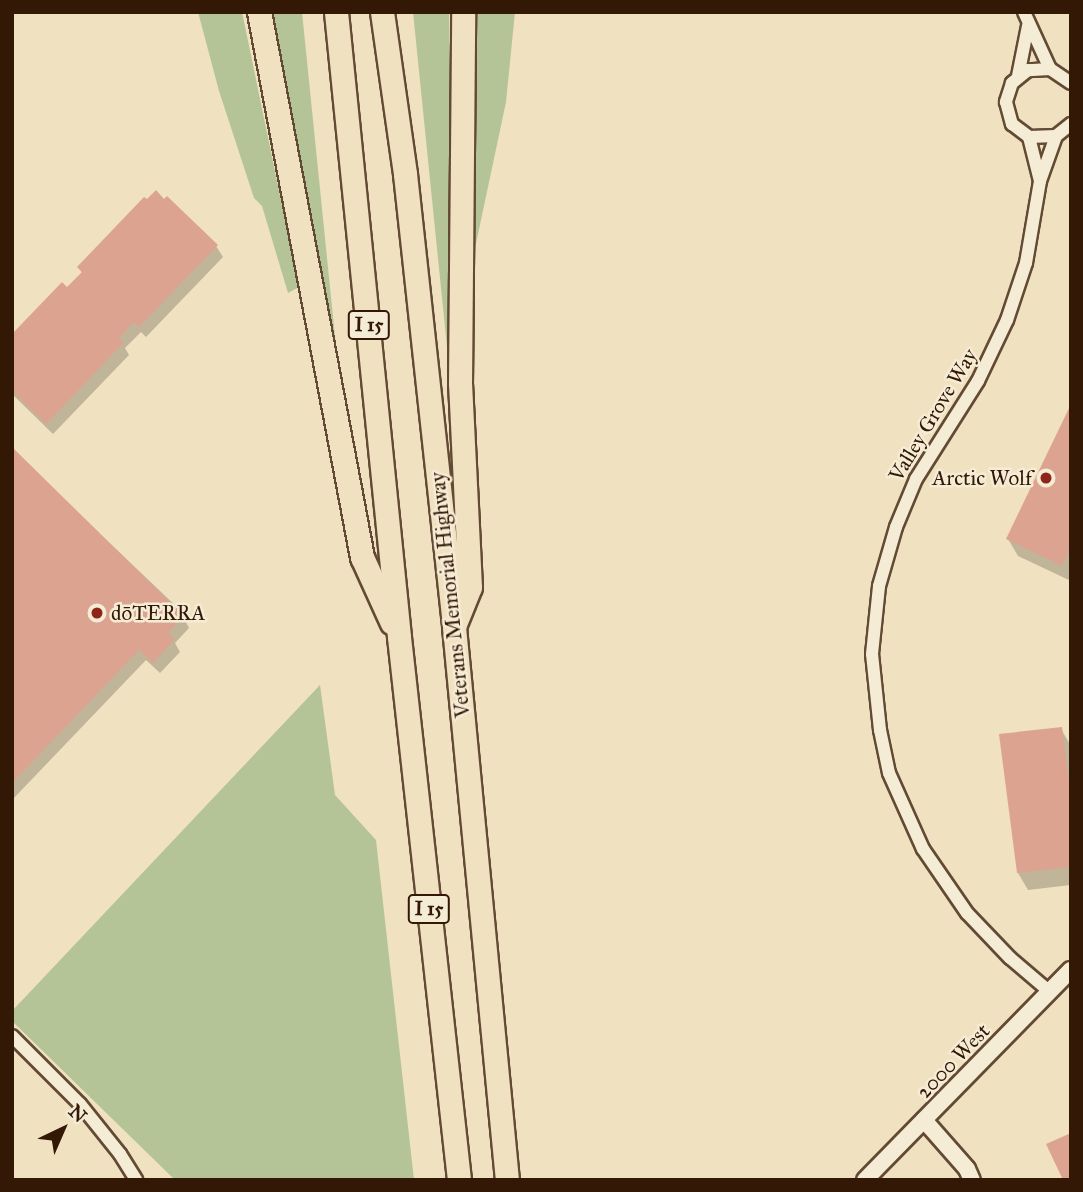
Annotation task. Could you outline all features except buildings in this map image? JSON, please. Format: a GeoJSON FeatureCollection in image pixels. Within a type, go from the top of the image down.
{"type":"FeatureCollection","features":[{"type":"Feature","properties":{"kind":"highway"},"geometry":{"type":"LineString","coordinates":[[259,12],[362,557],[399,637]]}},
{"type":"Feature","properties":{"kind":"highway","name":"I 15"},"geometry":{"type":"LineString","coordinates":[[336,12],[399,637],[459,1180]]}},
{"type":"Feature","properties":{"kind":"highway","name":"Veterans Memorial Highway"},"geometry":{"type":"LineString","coordinates":[[382,12],[405,174],[454,626],[507,1180]]}},
{"type":"Feature","properties":{"kind":"highway"},"geometry":{"type":"LineString","coordinates":[[454,626],[470,587],[460,383],[463,12]]}},
{"type":"Feature","properties":{"kind":"street"},"geometry":{"type":"LineString","coordinates":[[1024,12],[1028,26],[1050,69]]}},
{"type":"Feature","properties":{"kind":"street"},"geometry":{"type":"LineString","coordinates":[[1028,26],[1018,76],[1007,92],[1007,114],[1031,142],[1056,136],[1071,124]]}},
{"type":"Feature","properties":{"kind":"street"},"geometry":{"type":"LineString","coordinates":[[1018,76],[1039,68],[1050,69],[1071,83]]}},
{"type":"Feature","properties":{"kind":"street","name":"Valley Grove Way"},"geometry":{"type":"LineString","coordinates":[[1050,992],[1010,958],[967,913],[922,849],[889,773],[880,730],[872,654],[879,586],[899,518],[916,479],[978,381],[999,340],[1026,263],[1040,181],[1056,136]]}},
{"type":"Feature","properties":{"kind":"street","name":"Valley Grove Way"},"geometry":{"type":"LineString","coordinates":[[1031,142],[1040,181]]}},
{"type":"Feature","properties":{"kind":"street","name":"2000 West"},"geometry":{"type":"LineString","coordinates":[[865,1180],[1071,970]]}},
{"type":"Feature","properties":{"kind":"street"},"geometry":{"type":"LineString","coordinates":[[12,1037],[80,1104],[120,1154],[136,1180]]}},
{"type":"Feature","properties":{"kind":"street"},"geometry":{"type":"LineString","coordinates":[[925,1120],[967,1169],[972,1180]]}},
{"type":"Feature","properties":{"kind":"green space"},"geometry":{"type":"Polygon","coordinates":[[[198,12],[242,12],[299,287],[288,293],[262,206],[254,198],[219,91],[198,12]]]}},
{"type":"Feature","properties":{"kind":"green space"},"geometry":{"type":"Polygon","coordinates":[[[266,12],[302,12],[338,366],[313,247],[266,12]]]}},
{"type":"Feature","properties":{"kind":"green space"},"geometry":{"type":"Polygon","coordinates":[[[413,12],[449,12],[455,426],[413,12]]]}},
{"type":"Feature","properties":{"kind":"green space"},"geometry":{"type":"Polygon","coordinates":[[[472,12],[515,12],[506,102],[474,253],[470,253],[472,12]]]}},
{"type":"Feature","properties":{"kind":"green space"},"geometry":{"type":"Polygon","coordinates":[[[320,685],[335,795],[376,840],[414,1180],[175,1180],[12,1021],[12,1011],[320,685]]]}},
{"type":"Feature","properties":{"kind":"place","name":"Arctic Wolf"},"geometry":{"type":"Point","coordinates":[1046,478]}},
{"type":"Feature","properties":{"kind":"place","name":"dōTERRA"},"geometry":{"type":"Point","coordinates":[97,613]}}]}
